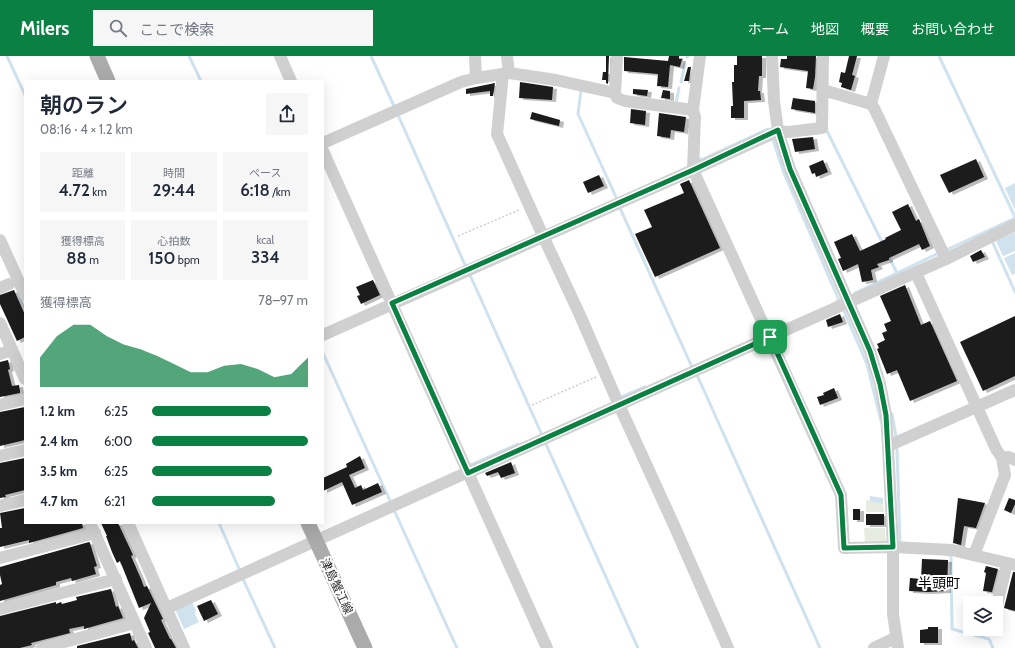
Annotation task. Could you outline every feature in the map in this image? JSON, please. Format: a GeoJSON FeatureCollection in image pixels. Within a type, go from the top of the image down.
{"type":"FeatureCollection","features":[{"type":"Feature","properties":{"kind":"main road"},"geometry":{"type":"LineString","coordinates":[[97,56],[108,80]]}},
{"type":"Feature","properties":{"kind":"main road","name":"津島蟹江線"},"geometry":{"type":"LineString","coordinates":[[308,524],[365,648]]}},
{"type":"Feature","properties":{"kind":"street"},"geometry":{"type":"LineString","coordinates":[[280,56],[291,80]]}},
{"type":"Feature","properties":{"kind":"street"},"geometry":{"type":"LineString","coordinates":[[475,56],[476,78]]}},
{"type":"Feature","properties":{"kind":"street"},"geometry":{"type":"LineString","coordinates":[[507,56],[497,134],[579,313],[604,373],[728,648]]}},
{"type":"Feature","properties":{"kind":"street"},"geometry":{"type":"LineString","coordinates":[[617,56],[615,93],[617,98],[625,101],[693,110]]}},
{"type":"Feature","properties":{"kind":"street"},"geometry":{"type":"LineString","coordinates":[[700,56],[693,110],[695,116],[693,170],[841,495],[844,548],[893,547],[952,550],[1011,564],[1000,596]]}},
{"type":"Feature","properties":{"kind":"street"},"geometry":{"type":"LineString","coordinates":[[772,56],[774,101],[778,130],[790,169],[870,351],[880,384],[886,415],[893,547],[893,614],[896,643],[874,648]]}},
{"type":"Feature","properties":{"kind":"street"},"geometry":{"type":"LineString","coordinates":[[324,335],[693,170],[778,130],[788,132],[822,128],[823,56]]}},
{"type":"Feature","properties":{"kind":"street"},"geometry":{"type":"LineString","coordinates":[[870,104],[884,56]]}},
{"type":"Feature","properties":{"kind":"street"},"geometry":{"type":"LineString","coordinates":[[324,143],[461,82],[476,78],[506,73],[556,80],[615,93]]}},
{"type":"Feature","properties":{"kind":"street"},"geometry":{"type":"LineString","coordinates":[[823,90],[870,104],[874,108],[944,254]]}},
{"type":"Feature","properties":{"kind":"street"},"geometry":{"type":"LineString","coordinates":[[324,153],[547,648]]}},
{"type":"Feature","properties":{"kind":"street"},"geometry":{"type":"LineString","coordinates":[[167,608],[316,541],[617,401],[768,333],[848,303],[916,272],[944,254],[1015,225]]}},
{"type":"Feature","properties":{"kind":"street"},"geometry":{"type":"LineString","coordinates":[[0,240],[13,283],[24,294]]}},
{"type":"Feature","properties":{"kind":"street"},"geometry":{"type":"LineString","coordinates":[[916,272],[996,449],[1002,458],[1005,475],[974,555]]}},
{"type":"Feature","properties":{"kind":"street"},"geometry":{"type":"LineString","coordinates":[[0,323],[24,377]]}},
{"type":"Feature","properties":{"kind":"street"},"geometry":{"type":"LineString","coordinates":[[0,354],[12,350]]}},
{"type":"Feature","properties":{"kind":"street"},"geometry":{"type":"LineString","coordinates":[[888,446],[1015,390]]}},
{"type":"Feature","properties":{"kind":"street"},"geometry":{"type":"LineString","coordinates":[[0,405],[24,398]]}},
{"type":"Feature","properties":{"kind":"street"},"geometry":{"type":"LineString","coordinates":[[0,456],[24,450]]}},
{"type":"Feature","properties":{"kind":"street"},"geometry":{"type":"LineString","coordinates":[[1002,458],[1009,457],[1015,460]]}},
{"type":"Feature","properties":{"kind":"street"},"geometry":{"type":"LineString","coordinates":[[0,506],[24,500]]}},
{"type":"Feature","properties":{"kind":"street"},"geometry":{"type":"LineString","coordinates":[[128,524],[184,648]]}},
{"type":"Feature","properties":{"kind":"street"},"geometry":{"type":"LineString","coordinates":[[0,558],[93,528],[146,648]]}},
{"type":"Feature","properties":{"kind":"street"},"geometry":{"type":"LineString","coordinates":[[0,609],[116,579]]}},
{"type":"Feature","properties":{"kind":"street"},"geometry":{"type":"LineString","coordinates":[[42,648],[135,624]]}},
{"type":"Feature","properties":{"kind":"path"},"geometry":{"type":"LineString","coordinates":[[458,236],[529,206]]}},
{"type":"Feature","properties":{"kind":"path"},"geometry":{"type":"LineString","coordinates":[[532,405],[604,373]]}},
{"type":"Feature","properties":{"kind":"shaded area"},"geometry":{"type":"Polygon","coordinates":[[[866,500],[883,504],[884,512],[866,512],[866,500]]]}},
{"type":"Feature","properties":{"kind":"shaded area"},"geometry":{"type":"Polygon","coordinates":[[[864,528],[885,528],[886,542],[865,543],[864,528]]]}},
{"type":"Feature","properties":{"kind":"water"},"geometry":{"type":"Polygon","coordinates":[[[1015,183],[1015,210],[1005,188],[1015,183]]]}},
{"type":"Feature","properties":{"kind":"water"},"geometry":{"type":"Polygon","coordinates":[[[1015,232],[1015,251],[1003,256],[996,241],[1015,232]]]}},
{"type":"Feature","properties":{"kind":"water"},"geometry":{"type":"Polygon","coordinates":[[[1015,253],[1015,274],[1012,275],[1004,258],[1015,253]]]}},
{"type":"Feature","properties":{"kind":"water"},"geometry":{"type":"Polygon","coordinates":[[[870,496],[883,498],[883,504],[870,501],[870,496]]]}},
{"type":"Feature","properties":{"kind":"water"},"geometry":{"type":"Polygon","coordinates":[[[192,602],[199,622],[184,629],[175,609],[192,602]]]}},
{"type":"Feature","properties":{"kind":"building"},"geometry":{"type":"Polygon","coordinates":[[[606,56],[609,56],[608,84],[606,83],[606,80],[602,80],[603,72],[606,72],[606,56]]]}},
{"type":"Feature","properties":{"kind":"building"},"geometry":{"type":"Polygon","coordinates":[[[669,56],[679,56],[679,59],[682,59],[680,67],[670,65],[668,87],[657,86],[658,74],[624,71],[624,57],[668,61],[669,56]]]}},
{"type":"Feature","properties":{"kind":"building"},"geometry":{"type":"Polygon","coordinates":[[[737,56],[762,56],[762,76],[759,76],[758,91],[760,91],[761,100],[744,101],[744,118],[731,118],[731,106],[733,106],[732,82],[734,82],[734,65],[737,65],[737,56]]]}},
{"type":"Feature","properties":{"kind":"building"},"geometry":{"type":"Polygon","coordinates":[[[787,56],[816,56],[813,89],[806,88],[808,71],[780,67],[781,59],[787,59],[787,56]]]}},
{"type":"Feature","properties":{"kind":"building"},"geometry":{"type":"Polygon","coordinates":[[[849,56],[857,56],[852,75],[855,76],[851,90],[841,87],[842,83],[839,82],[841,72],[845,73],[849,56]]]}},
{"type":"Feature","properties":{"kind":"building"},"geometry":{"type":"Polygon","coordinates":[[[688,67],[691,67],[689,81],[684,81],[688,67]]]}},
{"type":"Feature","properties":{"kind":"building"},"geometry":{"type":"Polygon","coordinates":[[[520,82],[553,87],[552,100],[519,98],[520,82]]]}},
{"type":"Feature","properties":{"kind":"building"},"geometry":{"type":"Polygon","coordinates":[[[495,83],[493,96],[490,96],[490,91],[466,94],[466,89],[495,83]]]}},
{"type":"Feature","properties":{"kind":"building"},"geometry":{"type":"Polygon","coordinates":[[[633,89],[648,90],[647,96],[633,94],[633,89]]]}},
{"type":"Feature","properties":{"kind":"building"},"geometry":{"type":"Polygon","coordinates":[[[663,90],[670,91],[670,99],[661,98],[663,90]]]}},
{"type":"Feature","properties":{"kind":"building"},"geometry":{"type":"Polygon","coordinates":[[[793,98],[815,101],[815,113],[791,109],[793,98]]]}},
{"type":"Feature","properties":{"kind":"building"},"geometry":{"type":"Polygon","coordinates":[[[631,109],[646,111],[645,125],[630,123],[631,109]]]}},
{"type":"Feature","properties":{"kind":"building"},"geometry":{"type":"Polygon","coordinates":[[[532,112],[560,120],[559,126],[530,119],[532,112]]]}},
{"type":"Feature","properties":{"kind":"building"},"geometry":{"type":"Polygon","coordinates":[[[659,113],[686,117],[684,132],[671,130],[670,138],[657,136],[659,113]]]}},
{"type":"Feature","properties":{"kind":"building"},"geometry":{"type":"Polygon","coordinates":[[[813,137],[815,149],[795,152],[792,139],[813,137]]]}},
{"type":"Feature","properties":{"kind":"building"},"geometry":{"type":"Polygon","coordinates":[[[976,159],[984,177],[949,193],[940,175],[976,159]]]}},
{"type":"Feature","properties":{"kind":"building"},"geometry":{"type":"Polygon","coordinates":[[[823,160],[828,172],[816,177],[815,173],[812,174],[809,166],[823,160]]]}},
{"type":"Feature","properties":{"kind":"building"},"geometry":{"type":"Polygon","coordinates":[[[599,175],[604,186],[588,193],[583,182],[599,175]]]}},
{"type":"Feature","properties":{"kind":"building"},"geometry":{"type":"Polygon","coordinates":[[[689,180],[720,248],[655,277],[635,234],[652,227],[644,210],[684,193],[680,184],[689,180]]]}},
{"type":"Feature","properties":{"kind":"building"},"geometry":{"type":"Polygon","coordinates":[[[908,204],[916,221],[919,219],[930,246],[922,250],[919,244],[889,258],[889,260],[877,264],[879,267],[871,270],[873,280],[862,282],[858,264],[843,271],[838,259],[841,258],[834,242],[852,234],[860,251],[886,239],[885,238],[901,230],[892,212],[908,204]]]}},
{"type":"Feature","properties":{"kind":"building"},"geometry":{"type":"Polygon","coordinates":[[[981,250],[985,257],[973,262],[970,256],[981,250]]]}},
{"type":"Feature","properties":{"kind":"building"},"geometry":{"type":"Polygon","coordinates":[[[373,280],[380,295],[361,304],[357,296],[360,295],[356,287],[373,280]]]}},
{"type":"Feature","properties":{"kind":"building"},"geometry":{"type":"Polygon","coordinates":[[[905,285],[921,325],[930,321],[957,381],[910,401],[897,370],[887,374],[877,349],[879,348],[877,344],[885,340],[882,333],[887,331],[884,324],[891,321],[880,296],[905,285]]]}},
{"type":"Feature","properties":{"kind":"building"},"geometry":{"type":"Polygon","coordinates":[[[14,290],[24,313],[24,338],[17,341],[0,304],[0,295],[14,290]]]}},
{"type":"Feature","properties":{"kind":"building"},"geometry":{"type":"Polygon","coordinates":[[[840,314],[843,322],[828,327],[826,320],[840,314]]]}},
{"type":"Feature","properties":{"kind":"building"},"geometry":{"type":"Polygon","coordinates":[[[1015,316],[1015,376],[983,391],[960,342],[1015,316]]]}},
{"type":"Feature","properties":{"kind":"building"},"geometry":{"type":"Polygon","coordinates":[[[8,360],[10,369],[8,370],[12,386],[19,385],[20,393],[0,397],[0,362],[8,360]]]}},
{"type":"Feature","properties":{"kind":"building"},"geometry":{"type":"Polygon","coordinates":[[[834,388],[838,398],[820,405],[817,397],[824,395],[823,393],[834,388]]]}},
{"type":"Feature","properties":{"kind":"building"},"geometry":{"type":"Polygon","coordinates":[[[24,407],[24,440],[0,446],[0,412],[24,407]]]}},
{"type":"Feature","properties":{"kind":"building"},"geometry":{"type":"Polygon","coordinates":[[[360,456],[365,468],[349,475],[355,488],[361,485],[363,490],[378,483],[382,492],[352,505],[342,482],[324,491],[324,478],[347,467],[346,464],[360,456]]]}},
{"type":"Feature","properties":{"kind":"building"},"geometry":{"type":"Polygon","coordinates":[[[24,458],[24,490],[5,495],[6,497],[0,498],[0,463],[24,458]]]}},
{"type":"Feature","properties":{"kind":"building"},"geometry":{"type":"Polygon","coordinates":[[[511,462],[515,473],[501,478],[498,472],[487,476],[485,473],[511,462]]]}},
{"type":"Feature","properties":{"kind":"building"},"geometry":{"type":"Polygon","coordinates":[[[958,498],[985,503],[976,528],[964,526],[961,545],[953,543],[958,498]]]}},
{"type":"Feature","properties":{"kind":"building"},"geometry":{"type":"Polygon","coordinates":[[[1009,498],[1015,500],[1011,513],[1004,510],[1009,498]]]}},
{"type":"Feature","properties":{"kind":"building"},"geometry":{"type":"Polygon","coordinates":[[[24,508],[24,524],[82,524],[83,528],[29,543],[29,540],[0,547],[0,528],[2,528],[0,513],[24,508]]]}},
{"type":"Feature","properties":{"kind":"building"},"geometry":{"type":"Polygon","coordinates":[[[853,509],[860,509],[860,520],[853,520],[853,509]]]}},
{"type":"Feature","properties":{"kind":"building"},"geometry":{"type":"Polygon","coordinates":[[[866,514],[884,514],[884,525],[866,525],[866,514]]]}},
{"type":"Feature","properties":{"kind":"building"},"geometry":{"type":"Polygon","coordinates":[[[101,524],[118,524],[133,555],[131,556],[144,587],[147,586],[163,619],[161,620],[176,648],[155,648],[148,633],[150,632],[144,618],[151,603],[139,608],[120,561],[117,563],[112,552],[101,524]]]}},
{"type":"Feature","properties":{"kind":"building"},"geometry":{"type":"Polygon","coordinates":[[[89,542],[97,566],[94,567],[96,574],[72,581],[71,578],[56,582],[56,585],[0,601],[0,585],[2,584],[0,567],[89,542]]]}},
{"type":"Feature","properties":{"kind":"building"},"geometry":{"type":"Polygon","coordinates":[[[922,559],[948,560],[947,591],[909,591],[910,578],[921,579],[922,559]]]}},
{"type":"Feature","properties":{"kind":"building"},"geometry":{"type":"Polygon","coordinates":[[[986,566],[998,569],[992,592],[983,591],[986,573],[984,572],[986,566]]]}},
{"type":"Feature","properties":{"kind":"building"},"geometry":{"type":"Polygon","coordinates":[[[1013,572],[1015,572],[1015,611],[1004,608],[1013,572]]]}},
{"type":"Feature","properties":{"kind":"building"},"geometry":{"type":"Polygon","coordinates":[[[111,589],[116,607],[118,606],[123,618],[84,629],[84,626],[69,629],[70,633],[31,643],[32,645],[20,648],[0,648],[0,616],[56,602],[56,604],[61,602],[62,604],[77,600],[76,597],[111,589]]]}},
{"type":"Feature","properties":{"kind":"building"},"geometry":{"type":"Polygon","coordinates":[[[211,600],[218,614],[204,621],[197,606],[211,600]]]}},
{"type":"Feature","properties":{"kind":"building"},"geometry":{"type":"Polygon","coordinates":[[[928,627],[938,627],[938,643],[920,643],[920,630],[928,629],[928,627]]]}},
{"type":"Feature","properties":{"kind":"building"},"geometry":{"type":"Polygon","coordinates":[[[130,633],[132,641],[134,640],[138,648],[77,648],[77,646],[130,633]]]}},
{"type":"Feature","properties":{"kind":"waterway"},"geometry":{"type":"LineString","coordinates":[[7,56],[24,93]]}},
{"type":"Feature","properties":{"kind":"waterway"},"geometry":{"type":"LineString","coordinates":[[189,56],[201,80]]}},
{"type":"Feature","properties":{"kind":"waterway"},"geometry":{"type":"LineString","coordinates":[[371,56],[394,106]]}},
{"type":"Feature","properties":{"kind":"waterway"},"geometry":{"type":"LineString","coordinates":[[939,56],[1015,217]]}},
{"type":"Feature","properties":{"kind":"waterway"},"geometry":{"type":"LineString","coordinates":[[681,82],[685,64]]}},
{"type":"Feature","properties":{"kind":"waterway"},"geometry":{"type":"LineString","coordinates":[[676,103],[679,88]]}},
{"type":"Feature","properties":{"kind":"waterway"},"geometry":{"type":"LineString","coordinates":[[581,90],[578,114],[616,197]]}},
{"type":"Feature","properties":{"kind":"waterway"},"geometry":{"type":"LineString","coordinates":[[398,115],[465,265]]}},
{"type":"Feature","properties":{"kind":"waterway"},"geometry":{"type":"LineString","coordinates":[[697,156],[701,160],[768,129]]}},
{"type":"Feature","properties":{"kind":"waterway"},"geometry":{"type":"LineString","coordinates":[[826,129],[883,244]]}},
{"type":"Feature","properties":{"kind":"waterway"},"geometry":{"type":"LineString","coordinates":[[773,140],[784,173],[839,300],[837,301]]}},
{"type":"Feature","properties":{"kind":"waterway"},"geometry":{"type":"LineString","coordinates":[[620,208],[692,367]]}},
{"type":"Feature","properties":{"kind":"waterway"},"geometry":{"type":"LineString","coordinates":[[944,251],[1015,218]]}},
{"type":"Feature","properties":{"kind":"waterway"},"geometry":{"type":"LineString","coordinates":[[993,243],[1015,292]]}},
{"type":"Feature","properties":{"kind":"waterway"},"geometry":{"type":"LineString","coordinates":[[855,293],[939,253]]}},
{"type":"Feature","properties":{"kind":"waterway"},"geometry":{"type":"LineString","coordinates":[[888,255],[897,273]]}},
{"type":"Feature","properties":{"kind":"waterway"},"geometry":{"type":"LineString","coordinates":[[470,275],[542,435]]}},
{"type":"Feature","properties":{"kind":"waterway"},"geometry":{"type":"LineString","coordinates":[[21,298],[24,305]]}},
{"type":"Feature","properties":{"kind":"waterway"},"geometry":{"type":"LineString","coordinates":[[844,311],[867,364],[881,421]]}},
{"type":"Feature","properties":{"kind":"waterway"},"geometry":{"type":"LineString","coordinates":[[324,355],[391,503]]}},
{"type":"Feature","properties":{"kind":"waterway"},"geometry":{"type":"LineString","coordinates":[[697,375],[820,648]]}},
{"type":"Feature","properties":{"kind":"waterway"},"geometry":{"type":"LineString","coordinates":[[619,398],[645,387]]}},
{"type":"Feature","properties":{"kind":"waterway"},"geometry":{"type":"LineString","coordinates":[[892,414],[896,437]]}},
{"type":"Feature","properties":{"kind":"waterway"},"geometry":{"type":"LineString","coordinates":[[545,442],[638,648]]}},
{"type":"Feature","properties":{"kind":"waterway"},"geometry":{"type":"LineString","coordinates":[[468,466],[518,444]]}},
{"type":"Feature","properties":{"kind":"waterway"},"geometry":{"type":"LineString","coordinates":[[897,449],[900,542]]}},
{"type":"Feature","properties":{"kind":"waterway"},"geometry":{"type":"LineString","coordinates":[[394,510],[457,648]]}},
{"type":"Feature","properties":{"kind":"waterway"},"geometry":{"type":"LineString","coordinates":[[219,524],[240,571]]}},
{"type":"Feature","properties":{"kind":"waterway"},"geometry":{"type":"LineString","coordinates":[[948,555],[951,555],[952,629],[989,639],[993,648]]}},
{"type":"Feature","properties":{"kind":"waterway"},"geometry":{"type":"LineString","coordinates":[[243,579],[275,648]]}},
{"type":"Feature","properties":{"kind":"district","name":"半頭町"},"geometry":{"type":"Point","coordinates":[939,583]}},
{"type":"Feature","properties":{"kind":"route"},"geometry":{"type":"LineString","coordinates":[[778,130],[790,169],[870,351],[880,384],[886,415],[893,547],[844,548],[841,495],[770,337],[468,473],[392,303],[693,170],[778,130]]}}]}
